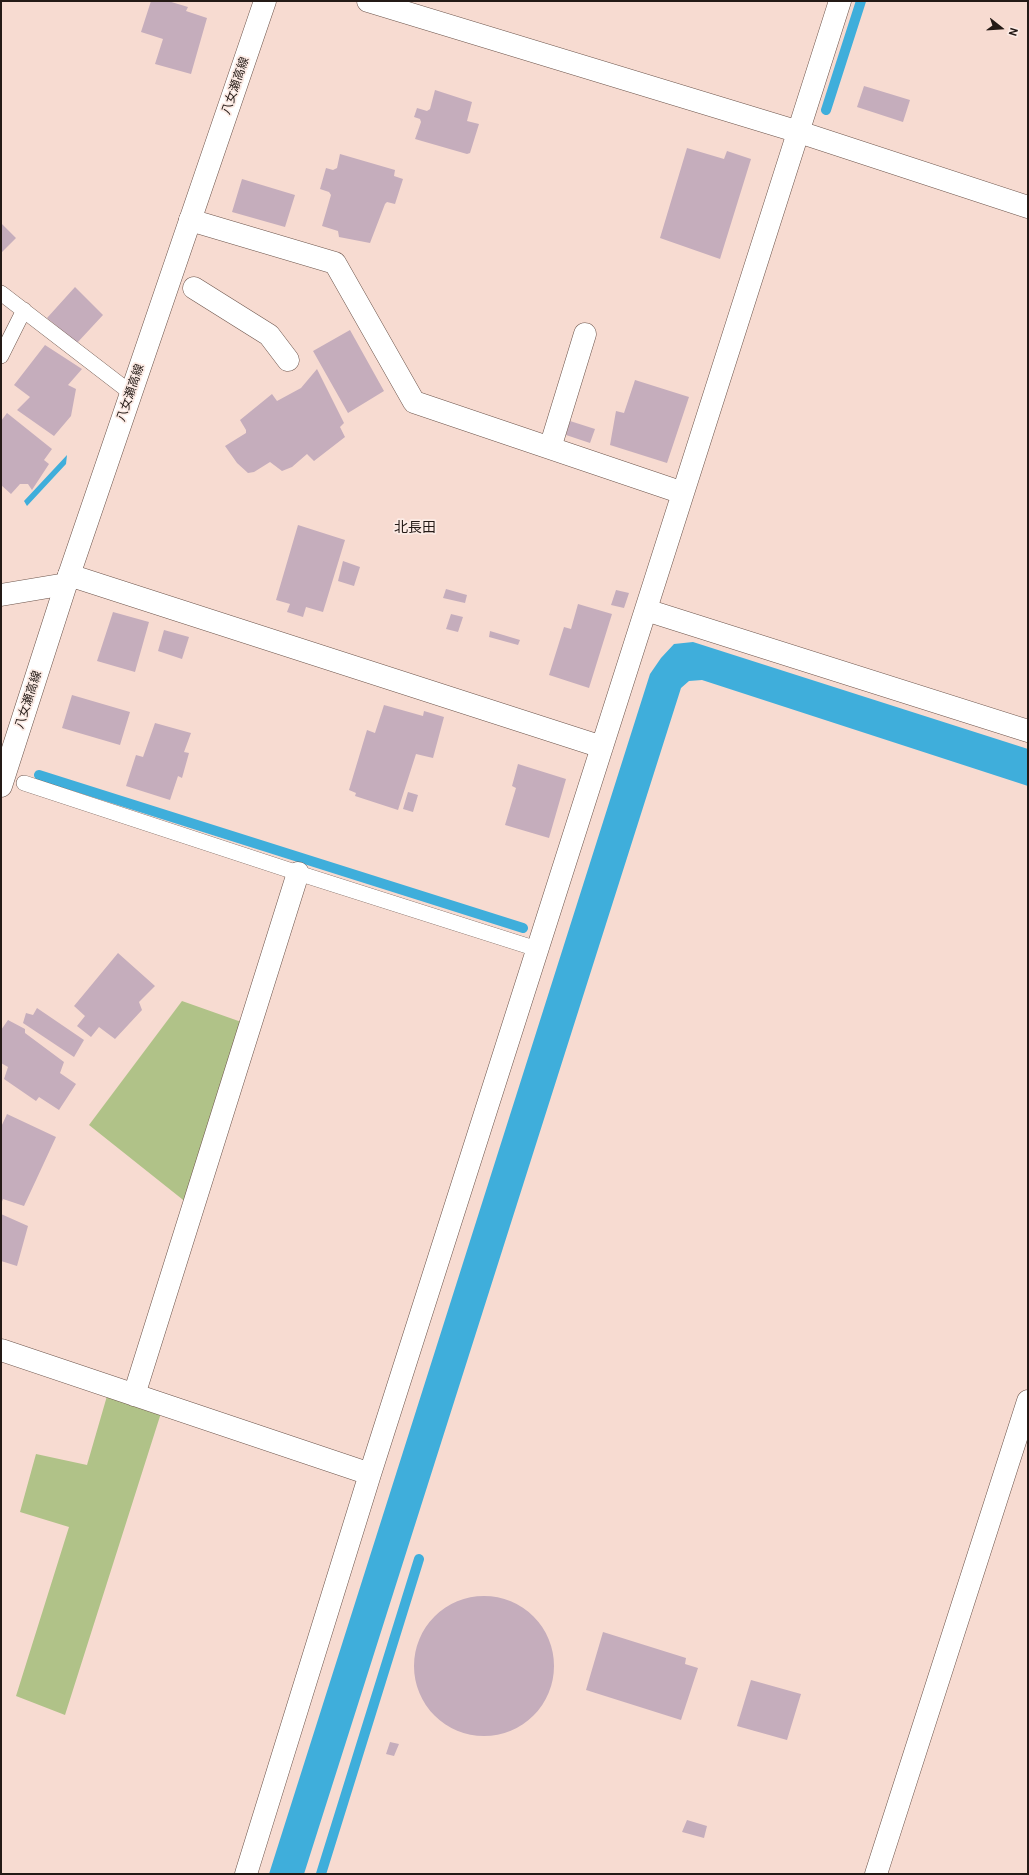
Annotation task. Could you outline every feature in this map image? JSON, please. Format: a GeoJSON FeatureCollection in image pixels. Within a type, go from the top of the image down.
{"type":"FeatureCollection","features":[{"type":"Feature","properties":{"kind":"street","name":"八女瀬高線"},"geometry":{"type":"LineString","coordinates":[[1,786],[67,579],[265,1]]}},
{"type":"Feature","properties":{"kind":"street"},"geometry":{"type":"LineString","coordinates":[[368,1],[799,132],[1028,207]]}},
{"type":"Feature","properties":{"kind":"street"},"geometry":{"type":"LineString","coordinates":[[246,1874],[370,1474],[840,1]]}},
{"type":"Feature","properties":{"kind":"street"},"geometry":{"type":"LineString","coordinates":[[190,220],[335,263],[414,402],[683,492]]}},
{"type":"Feature","properties":{"kind":"street"},"geometry":{"type":"LineString","coordinates":[[194,288],[269,335],[288,360]]}},
{"type":"Feature","properties":{"kind":"street"},"geometry":{"type":"LineString","coordinates":[[550,448],[585,334]]}},
{"type":"Feature","properties":{"kind":"street"},"geometry":{"type":"LineString","coordinates":[[1,595],[67,579],[602,747]]}},
{"type":"Feature","properties":{"kind":"street"},"geometry":{"type":"LineString","coordinates":[[646,610],[1028,731]]}},
{"type":"Feature","properties":{"kind":"street"},"geometry":{"type":"LineString","coordinates":[[134,1395],[298,873]]}},
{"type":"Feature","properties":{"kind":"street"},"geometry":{"type":"LineString","coordinates":[[1,1350],[370,1474]]}},
{"type":"Feature","properties":{"kind":"street"},"geometry":{"type":"LineString","coordinates":[[876,1874],[1028,1401]]}},
{"type":"Feature","properties":{"kind":"lane"},"geometry":{"type":"LineString","coordinates":[[1,293],[131,393]]}},
{"type":"Feature","properties":{"kind":"lane"},"geometry":{"type":"LineString","coordinates":[[1,356],[24,310]]}},
{"type":"Feature","properties":{"kind":"lane"},"geometry":{"type":"LineString","coordinates":[[24,783],[298,873],[537,949]]}},
{"type":"Feature","properties":{"kind":"green space"},"geometry":{"type":"Polygon","coordinates":[[[182,1001],[247,1024],[192,1207],[89,1125],[182,1001]]]}},
{"type":"Feature","properties":{"kind":"green space"},"geometry":{"type":"Polygon","coordinates":[[[107,1396],[161,1413],[65,1715],[16,1696],[69,1527],[20,1512],[36,1454],[87,1465],[107,1396]]]}},
{"type":"Feature","properties":{"kind":"water"},"geometry":{"type":"Polygon","coordinates":[[[67,455],[66,464],[27,506],[24,501],[67,455]]]}},
{"type":"Feature","properties":{"kind":"water"},"geometry":{"type":"Polygon","coordinates":[[[693,642],[1028,749],[1028,786],[702,680],[689,681],[681,688],[304,1874],[269,1874],[650,674],[661,658],[674,644],[693,642]]]}},
{"type":"Feature","properties":{"kind":"building"},"geometry":{"type":"Polygon","coordinates":[[[151,1],[168,1],[188,7],[186,11],[207,18],[191,74],[155,64],[163,39],[141,32],[151,1]]]}},
{"type":"Feature","properties":{"kind":"building"},"geometry":{"type":"Polygon","coordinates":[[[864,86],[910,100],[903,122],[857,107],[864,86]]]}},
{"type":"Feature","properties":{"kind":"building"},"geometry":{"type":"Polygon","coordinates":[[[435,90],[472,102],[467,121],[479,124],[470,153],[467,154],[415,139],[421,122],[420,119],[414,117],[417,108],[427,111],[430,109],[435,90]]]}},
{"type":"Feature","properties":{"kind":"building"},"geometry":{"type":"Polygon","coordinates":[[[687,148],[724,159],[727,151],[751,159],[720,259],[660,238],[687,148]]]}},
{"type":"Feature","properties":{"kind":"building"},"geometry":{"type":"Polygon","coordinates":[[[340,154],[395,170],[394,176],[403,179],[395,204],[387,202],[385,204],[370,243],[339,237],[338,231],[322,226],[331,195],[329,192],[320,189],[326,168],[333,170],[337,168],[340,154]]]}},
{"type":"Feature","properties":{"kind":"building"},"geometry":{"type":"Polygon","coordinates":[[[242,179],[295,195],[285,227],[232,212],[242,179]]]}},
{"type":"Feature","properties":{"kind":"building"},"geometry":{"type":"Polygon","coordinates":[[[1,223],[16,238],[1,253],[1,223]]]}},
{"type":"Feature","properties":{"kind":"building"},"geometry":{"type":"Polygon","coordinates":[[[75,287],[103,315],[77,343],[47,318],[75,287]]]}},
{"type":"Feature","properties":{"kind":"building"},"geometry":{"type":"Polygon","coordinates":[[[350,330],[384,391],[348,413],[313,351],[350,330]]]}},
{"type":"Feature","properties":{"kind":"building"},"geometry":{"type":"Polygon","coordinates":[[[45,345],[82,369],[68,385],[76,389],[71,416],[54,436],[17,410],[30,397],[14,385],[45,345]]]}},
{"type":"Feature","properties":{"kind":"building"},"geometry":{"type":"Polygon","coordinates":[[[317,369],[344,423],[340,427],[345,437],[314,461],[307,454],[292,467],[282,471],[270,462],[254,472],[248,473],[237,463],[225,446],[246,433],[246,430],[240,420],[272,394],[277,401],[301,388],[317,369]]]}},
{"type":"Feature","properties":{"kind":"building"},"geometry":{"type":"Polygon","coordinates":[[[635,380],[689,397],[667,463],[610,445],[616,411],[624,413],[635,380]]]}},
{"type":"Feature","properties":{"kind":"building"},"geometry":{"type":"Polygon","coordinates":[[[7,413],[52,449],[44,460],[49,464],[32,490],[28,484],[20,484],[11,494],[1,485],[1,421],[7,413]]]}},
{"type":"Feature","properties":{"kind":"building"},"geometry":{"type":"Polygon","coordinates":[[[570,421],[595,429],[590,443],[566,435],[570,421]]]}},
{"type":"Feature","properties":{"kind":"building"},"geometry":{"type":"Polygon","coordinates":[[[298,525],[345,540],[323,612],[306,607],[303,617],[287,612],[290,604],[276,600],[298,525]]]}},
{"type":"Feature","properties":{"kind":"building"},"geometry":{"type":"Polygon","coordinates":[[[343,561],[360,567],[354,586],[338,581],[343,561]]]}},
{"type":"Feature","properties":{"kind":"building"},"geometry":{"type":"Polygon","coordinates":[[[446,589],[467,595],[465,603],[443,598],[446,589]]]}},
{"type":"Feature","properties":{"kind":"building"},"geometry":{"type":"Polygon","coordinates":[[[616,590],[629,593],[624,608],[611,605],[616,590]]]}},
{"type":"Feature","properties":{"kind":"building"},"geometry":{"type":"Polygon","coordinates":[[[578,604],[612,614],[589,688],[549,675],[564,627],[571,629],[578,604]]]}},
{"type":"Feature","properties":{"kind":"building"},"geometry":{"type":"Polygon","coordinates":[[[113,612],[149,622],[135,672],[97,661],[113,612]]]}},
{"type":"Feature","properties":{"kind":"building"},"geometry":{"type":"Polygon","coordinates":[[[451,614],[463,617],[458,632],[446,629],[451,614]]]}},
{"type":"Feature","properties":{"kind":"building"},"geometry":{"type":"Polygon","coordinates":[[[164,630],[189,637],[182,659],[158,651],[164,630]]]}},
{"type":"Feature","properties":{"kind":"building"},"geometry":{"type":"Polygon","coordinates":[[[490,631],[520,640],[518,645],[489,637],[490,631]]]}},
{"type":"Feature","properties":{"kind":"building"},"geometry":{"type":"Polygon","coordinates":[[[72,695],[130,712],[120,745],[62,728],[72,695]]]}},
{"type":"Feature","properties":{"kind":"building"},"geometry":{"type":"Polygon","coordinates":[[[384,705],[423,716],[424,711],[444,717],[433,758],[416,754],[398,810],[355,796],[356,793],[349,790],[367,730],[375,733],[384,705]]]}},
{"type":"Feature","properties":{"kind":"building"},"geometry":{"type":"Polygon","coordinates":[[[155,723],[191,733],[184,752],[189,753],[182,778],[178,776],[170,800],[126,786],[136,755],[143,757],[155,723]]]}},
{"type":"Feature","properties":{"kind":"building"},"geometry":{"type":"Polygon","coordinates":[[[518,764],[566,779],[549,838],[505,825],[516,788],[512,786],[518,764]]]}},
{"type":"Feature","properties":{"kind":"building"},"geometry":{"type":"Polygon","coordinates":[[[408,792],[418,795],[413,812],[403,809],[408,792]]]}},
{"type":"Feature","properties":{"kind":"building"},"geometry":{"type":"Polygon","coordinates":[[[118,953],[155,986],[139,1002],[142,1010],[115,1039],[99,1027],[91,1037],[77,1026],[85,1016],[74,1006],[118,953]]]}},
{"type":"Feature","properties":{"kind":"building"},"geometry":{"type":"Polygon","coordinates":[[[37,1008],[84,1040],[74,1057],[23,1023],[26,1013],[33,1015],[37,1008]]]}},
{"type":"Feature","properties":{"kind":"building"},"geometry":{"type":"Polygon","coordinates":[[[8,1020],[25,1029],[25,1033],[64,1062],[60,1073],[76,1084],[59,1110],[39,1097],[36,1101],[4,1079],[8,1067],[1,1063],[1,1030],[8,1020]]]}},
{"type":"Feature","properties":{"kind":"building"},"geometry":{"type":"Polygon","coordinates":[[[7,1114],[56,1137],[24,1206],[3,1199],[1,1204],[1,1127],[7,1114]]]}},
{"type":"Feature","properties":{"kind":"building"},"geometry":{"type":"Polygon","coordinates":[[[1,1214],[28,1226],[17,1266],[1,1261],[1,1214]]]}},
{"type":"Feature","properties":{"kind":"building"},"geometry":{"type":"Polygon","coordinates":[[[491,1596],[511,1601],[523,1607],[534,1616],[543,1627],[549,1639],[553,1652],[553,1680],[549,1693],[543,1705],[534,1716],[523,1725],[511,1731],[498,1735],[477,1736],[457,1731],[445,1725],[434,1716],[425,1705],[415,1680],[414,1659],[419,1639],[425,1627],[434,1616],[445,1607],[470,1597],[491,1596]]]}},
{"type":"Feature","properties":{"kind":"building"},"geometry":{"type":"Polygon","coordinates":[[[603,1632],[686,1658],[685,1664],[698,1668],[681,1720],[586,1690],[603,1632]]]}},
{"type":"Feature","properties":{"kind":"building"},"geometry":{"type":"Polygon","coordinates":[[[751,1680],[801,1694],[787,1740],[737,1726],[751,1680]]]}},
{"type":"Feature","properties":{"kind":"building"},"geometry":{"type":"Polygon","coordinates":[[[390,1742],[399,1744],[394,1756],[386,1754],[390,1742]]]}},
{"type":"Feature","properties":{"kind":"building"},"geometry":{"type":"Polygon","coordinates":[[[687,1820],[707,1826],[704,1838],[682,1832],[687,1820]]]}},
{"type":"Feature","properties":{"kind":"waterway"},"geometry":{"type":"LineString","coordinates":[[826,110],[861,1]]}},
{"type":"Feature","properties":{"kind":"waterway"},"geometry":{"type":"LineString","coordinates":[[39,775],[523,928]]}},
{"type":"Feature","properties":{"kind":"waterway"},"geometry":{"type":"LineString","coordinates":[[321,1874],[419,1559]]}},
{"type":"Feature","properties":{"kind":"district","name":"北長田"},"geometry":{"type":"Point","coordinates":[415,528]}}]}
